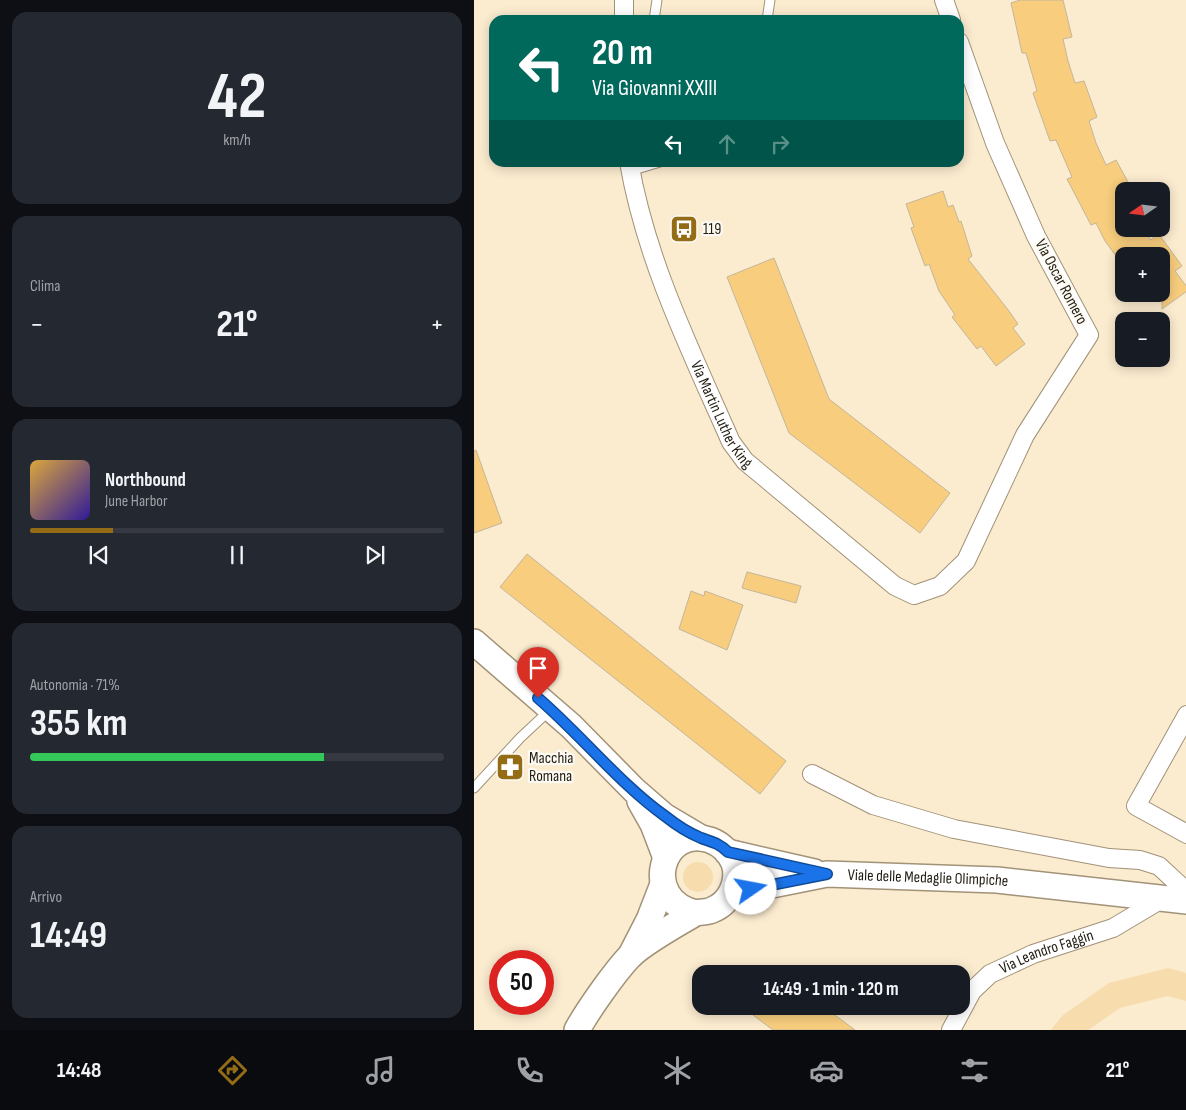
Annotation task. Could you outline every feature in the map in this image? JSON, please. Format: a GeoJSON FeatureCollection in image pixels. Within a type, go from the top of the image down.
{"type":"FeatureCollection","features":[{"type":"Feature","properties":{"kind":"main road"},"geometry":{"type":"LineString","coordinates":[[474,642],[551,709],[634,790],[664,816],[701,838],[716,843],[728,852],[827,874]]}},
{"type":"Feature","properties":{"kind":"main road"},"geometry":{"type":"LineString","coordinates":[[634,790],[653,824],[666,858]]}},
{"type":"Feature","properties":{"kind":"main road"},"geometry":{"type":"LineString","coordinates":[[696,913],[685,910],[675,904],[667,895],[663,884],[662,871],[666,858],[681,843],[701,838]]}},
{"type":"Feature","properties":{"kind":"main road"},"geometry":{"type":"LineString","coordinates":[[728,852],[736,872],[732,893]]}},
{"type":"Feature","properties":{"kind":"main road","name":"Viale delle Medaglie Olimpiche"},"geometry":{"type":"LineString","coordinates":[[577,1030],[631,955],[696,913],[716,908],[732,893],[827,874],[998,880],[1179,897]]}},
{"type":"Feature","properties":{"kind":"main road"},"geometry":{"type":"LineString","coordinates":[[631,955],[649,920],[663,884]]}},
{"type":"Feature","properties":{"kind":"street"},"geometry":{"type":"LineString","coordinates":[[624,0],[624,15]]}},
{"type":"Feature","properties":{"kind":"street"},"geometry":{"type":"LineString","coordinates":[[944,0],[949,15]]}},
{"type":"Feature","properties":{"kind":"street","name":"Via Oscar Romero"},"geometry":{"type":"LineString","coordinates":[[914,595],[940,586],[966,561],[1025,435],[1089,334],[1036,236],[995,143],[964,56]]}},
{"type":"Feature","properties":{"kind":"street","name":"Via Martin Luther King"},"geometry":{"type":"LineString","coordinates":[[630,167],[635,196],[663,288],[731,442],[745,461],[894,586],[914,595]]}},
{"type":"Feature","properties":{"kind":"street"},"geometry":{"type":"LineString","coordinates":[[1186,715],[1136,806],[1186,834]]}},
{"type":"Feature","properties":{"kind":"street"},"geometry":{"type":"LineString","coordinates":[[812,774],[873,805],[954,829],[1109,858],[1140,860],[1159,866],[1179,897]]}},
{"type":"Feature","properties":{"kind":"street","name":"Via Leandro Faggin"},"geometry":{"type":"LineString","coordinates":[[951,1030],[972,991],[990,974],[1033,954],[1113,928],[1179,897]]}},
{"type":"Feature","properties":{"kind":"lane"},"geometry":{"type":"LineString","coordinates":[[655,15],[657,0]]}},
{"type":"Feature","properties":{"kind":"lane"},"geometry":{"type":"LineString","coordinates":[[768,15],[770,0]]}},
{"type":"Feature","properties":{"kind":"lane"},"geometry":{"type":"LineString","coordinates":[[474,788],[513,745],[551,709]]}},
{"type":"Feature","properties":{"kind":"shaded area"},"geometry":{"type":"Polygon","coordinates":[[[698,862],[708,867],[713,877],[708,887],[698,892],[688,887],[683,877],[688,867],[698,862]]]}},
{"type":"Feature","properties":{"kind":"shaded area"},"geometry":{"type":"Polygon","coordinates":[[[1168,968],[1186,973],[1186,1001],[1168,996],[1120,1008],[1088,1030],[1051,1030],[1063,1015],[1109,983],[1168,968]]]}},
{"type":"Feature","properties":{"kind":"building"},"geometry":{"type":"Polygon","coordinates":[[[1020,0],[1063,0],[1072,37],[1063,39],[1068,61],[1075,83],[1084,81],[1097,117],[1089,121],[1096,143],[1106,165],[1116,160],[1128,182],[1115,182],[1115,238],[1150,238],[1151,240],[1153,238],[1162,238],[1168,247],[1115,247],[1115,255],[1105,241],[1096,223],[1091,225],[1067,179],[1072,177],[1056,140],[1050,141],[1033,93],[1037,91],[1026,53],[1022,53],[1011,3],[1020,0]]]}},
{"type":"Feature","properties":{"kind":"building"},"geometry":{"type":"Polygon","coordinates":[[[943,191],[948,207],[953,205],[959,222],[961,221],[972,256],[968,259],[1018,324],[1013,328],[1025,344],[996,366],[981,346],[977,349],[952,317],[955,315],[939,291],[929,264],[925,266],[911,228],[914,227],[906,204],[943,191]]]}},
{"type":"Feature","properties":{"kind":"building"},"geometry":{"type":"Polygon","coordinates":[[[1170,250],[1182,266],[1175,271],[1187,287],[1187,291],[1162,309],[1162,302],[1170,302],[1170,250]]]}},
{"type":"Feature","properties":{"kind":"building"},"geometry":{"type":"Polygon","coordinates":[[[774,258],[829,399],[950,493],[920,533],[789,433],[727,277],[774,258]]]}},
{"type":"Feature","properties":{"kind":"building"},"geometry":{"type":"Polygon","coordinates":[[[476,450],[502,523],[474,533],[474,451],[476,450]]]}},
{"type":"Feature","properties":{"kind":"building"},"geometry":{"type":"Polygon","coordinates":[[[527,554],[786,761],[760,794],[500,587],[527,554]]]}},
{"type":"Feature","properties":{"kind":"building"},"geometry":{"type":"Polygon","coordinates":[[[747,572],[801,586],[796,603],[742,588],[747,572]]]}},
{"type":"Feature","properties":{"kind":"building"},"geometry":{"type":"Polygon","coordinates":[[[691,591],[704,596],[705,591],[743,605],[727,650],[679,629],[691,591]]]}},
{"type":"Feature","properties":{"kind":"building"},"geometry":{"type":"Polygon","coordinates":[[[753,1015],[835,1015],[855,1030],[773,1030],[753,1015]]]}},
{"type":"Feature","properties":{"kind":"place","name":"119"},"geometry":{"type":"Point","coordinates":[684,229]}},
{"type":"Feature","properties":{"kind":"place","name":"Macchia Romana"},"geometry":{"type":"Point","coordinates":[510,767]}},
{"type":"Feature","properties":{"kind":"route"},"geometry":{"type":"LineString","coordinates":[[538,698],[571,726],[634,790],[664,816],[701,838],[716,843],[728,852],[827,874],[751,889]]}}]}
